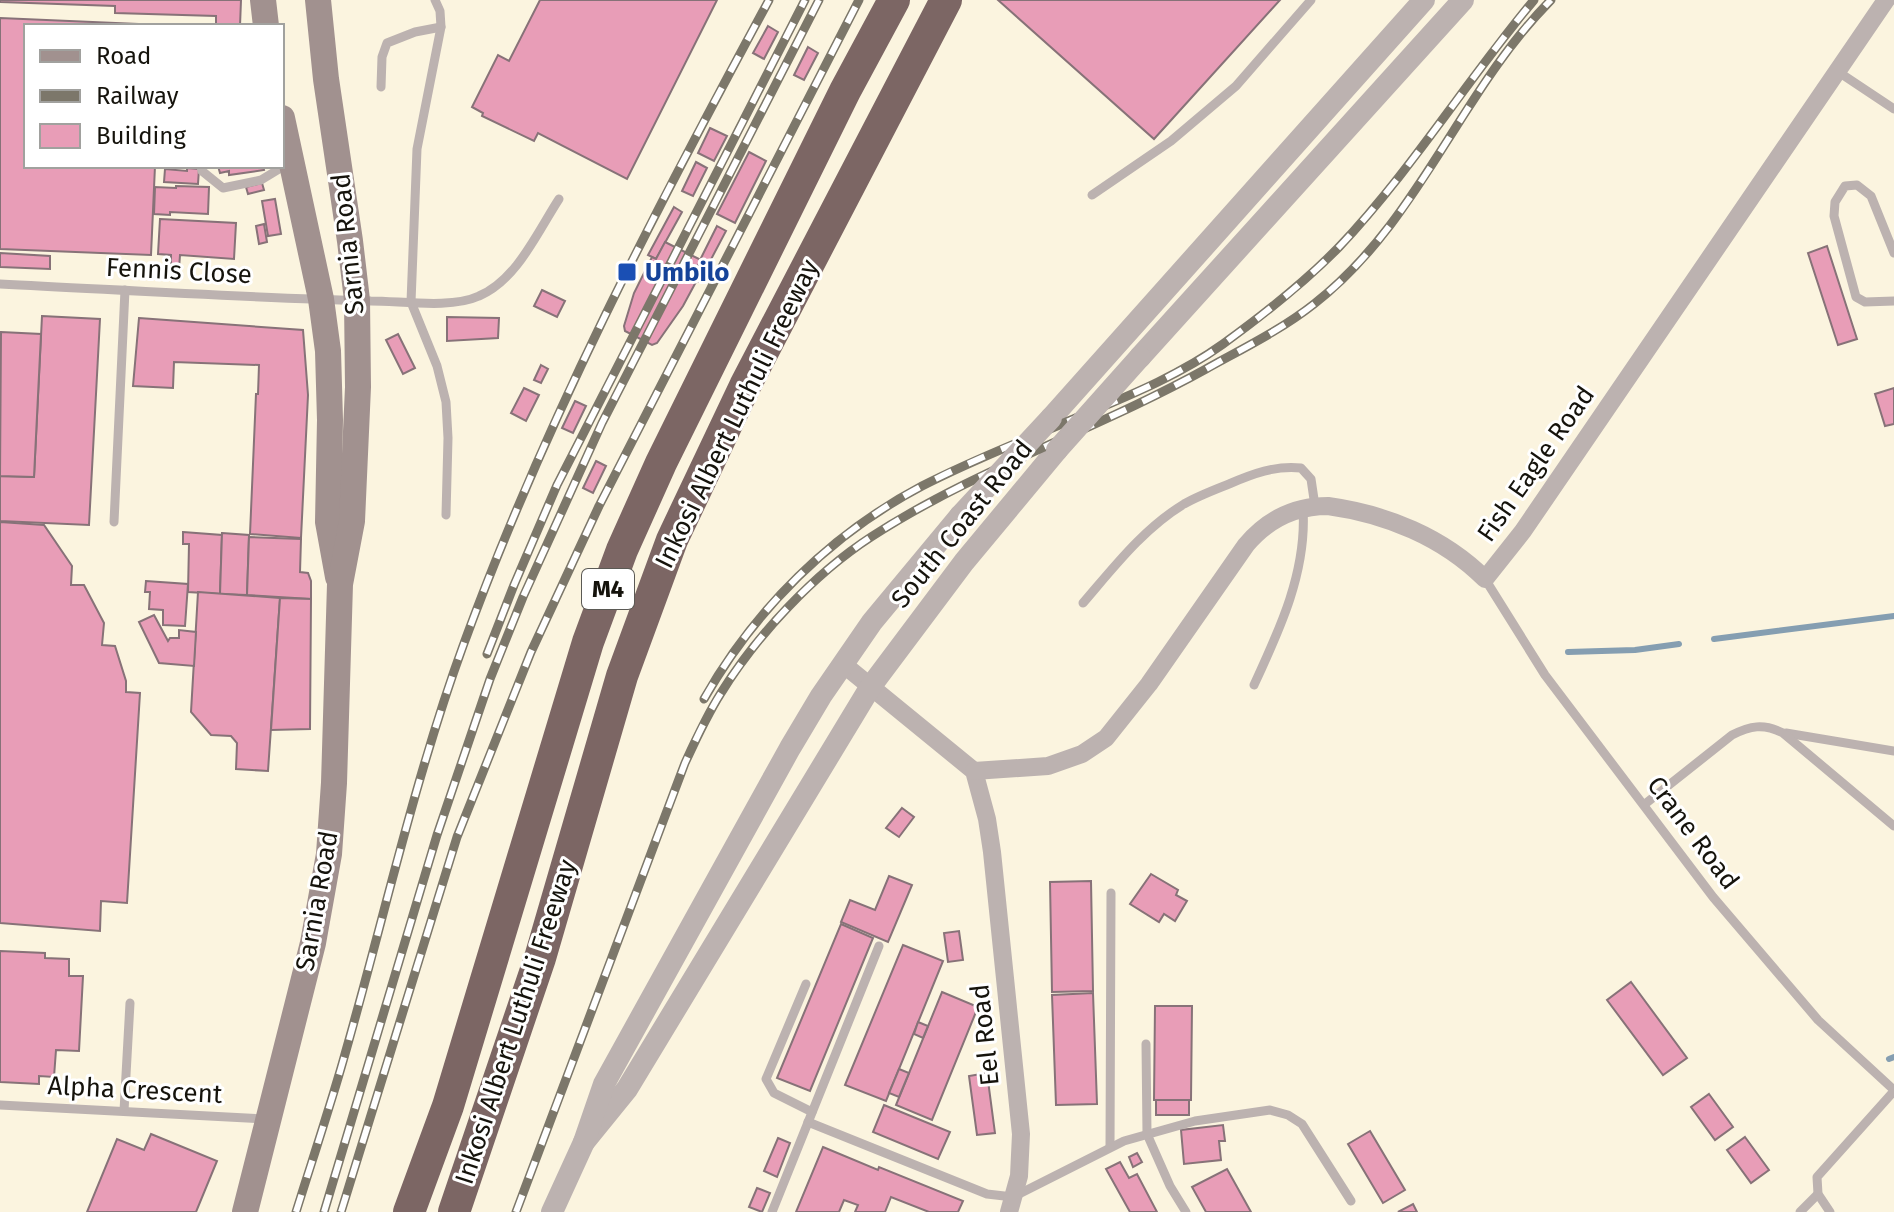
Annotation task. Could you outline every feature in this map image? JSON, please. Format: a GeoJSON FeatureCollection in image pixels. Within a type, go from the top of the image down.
{"type":"FeatureCollection","features":[{"type":"Feature","properties":{"kind":"highway","name":"Inkosi Albert Luthuli Freeway"},"geometry":{"type":"LineString","coordinates":[[409,1212],[448,1106],[588,642],[622,550],[661,463],[845,91],[894,0]]}},
{"type":"Feature","properties":{"kind":"highway","name":"Inkosi Albert Luthuli Freeway"},"geometry":{"type":"LineString","coordinates":[[454,1212],[540,958],[622,676],[672,540],[745,386],[946,0]]}},
{"type":"Feature","properties":{"kind":"main road"},"geometry":{"type":"LineString","coordinates":[[263,0],[266,24]]}},
{"type":"Feature","properties":{"kind":"main road","name":"Sarnia Road"},"geometry":{"type":"LineString","coordinates":[[245,1212],[313,943],[329,854],[340,584],[352,521],[358,387],[357,300],[318,0]]}},
{"type":"Feature","properties":{"kind":"main road","name":"Sarnia Road"},"geometry":{"type":"LineString","coordinates":[[284,127],[321,299],[328,351],[328,522],[340,584]]}},
{"type":"Feature","properties":{"kind":"street","name":"South Coast Road"},"geometry":{"type":"LineString","coordinates":[[552,1212],[584,1142],[604,1084],[790,748],[880,612],[960,516],[1424,0]]}},
{"type":"Feature","properties":{"kind":"street","name":"South Coast Road"},"geometry":{"type":"LineString","coordinates":[[584,1142],[627,1089],[871,686],[964,562],[1057,450],[1463,0]]}},
{"type":"Feature","properties":{"kind":"street","name":"Fish Eagle Road"},"geometry":{"type":"LineString","coordinates":[[1309,507],[1335,507],[1410,528],[1455,552],[1485,579],[1523,531],[1886,0]]}},
{"type":"Feature","properties":{"kind":"street"},"geometry":{"type":"LineString","coordinates":[[843,664],[974,771],[1048,766],[1082,754],[1106,738],[1149,684],[1246,545],[1266,525],[1286,514],[1309,507]]}},
{"type":"Feature","properties":{"kind":"street","name":"Eel Road"},"geometry":{"type":"LineString","coordinates":[[974,771],[992,852],[1021,1134],[1019,1176],[1011,1204]]}},
{"type":"Feature","properties":{"kind":"lane"},"geometry":{"type":"LineString","coordinates":[[1092,195],[1171,141],[1236,86],[1311,0]]}},
{"type":"Feature","properties":{"kind":"lane"},"geometry":{"type":"LineString","coordinates":[[437,1],[441,27],[417,149],[411,302],[444,391],[448,438],[446,515]]}},
{"type":"Feature","properties":{"kind":"lane"},"geometry":{"type":"LineString","coordinates":[[381,87],[382,57],[387,43],[415,32],[441,27]]}},
{"type":"Feature","properties":{"kind":"lane"},"geometry":{"type":"LineString","coordinates":[[1837,71],[1894,109]]}},
{"type":"Feature","properties":{"kind":"lane"},"geometry":{"type":"LineString","coordinates":[[284,166],[292,161]]}},
{"type":"Feature","properties":{"kind":"lane"},"geometry":{"type":"LineString","coordinates":[[201,168],[223,188],[261,180],[281,168]]}},
{"type":"Feature","properties":{"kind":"lane"},"geometry":{"type":"LineString","coordinates":[[1894,253],[1871,196],[1857,185],[1845,186],[1835,202],[1834,216],[1856,297],[1865,302],[1894,301]]}},
{"type":"Feature","properties":{"kind":"lane","name":"Fennis Close"},"geometry":{"type":"LineString","coordinates":[[0,284],[411,302],[466,299],[489,291],[506,277],[559,199]]}},
{"type":"Feature","properties":{"kind":"lane"},"geometry":{"type":"LineString","coordinates":[[114,522],[125,290]]}},
{"type":"Feature","properties":{"kind":"lane"},"geometry":{"type":"LineString","coordinates":[[1083,603],[1128,549],[1186,503],[1249,475],[1301,468],[1311,479],[1301,562],[1254,685]]}},
{"type":"Feature","properties":{"kind":"lane","name":"Crane Road"},"geometry":{"type":"LineString","coordinates":[[1485,579],[1529,652],[1713,897],[1793,992],[1855,1057],[1894,1091],[1823,1169],[1816,1183],[1818,1194]]}},
{"type":"Feature","properties":{"kind":"lane"},"geometry":{"type":"LineString","coordinates":[[1645,804],[1732,735],[1755,726],[1894,751]]}},
{"type":"Feature","properties":{"kind":"lane"},"geometry":{"type":"LineString","coordinates":[[1783,733],[1894,826]]}},
{"type":"Feature","properties":{"kind":"lane"},"geometry":{"type":"LineString","coordinates":[[1110,1147],[1111,893]]}},
{"type":"Feature","properties":{"kind":"lane"},"geometry":{"type":"LineString","coordinates":[[772,1212],[879,946]]}},
{"type":"Feature","properties":{"kind":"lane"},"geometry":{"type":"LineString","coordinates":[[806,984],[766,1079],[774,1093],[810,1117],[1011,1204],[1110,1147],[1184,1124],[1259,1111],[1283,1113],[1302,1124],[1351,1201]]}},
{"type":"Feature","properties":{"kind":"lane"},"geometry":{"type":"LineString","coordinates":[[124,1111],[130,1003]]}},
{"type":"Feature","properties":{"kind":"lane"},"geometry":{"type":"LineString","coordinates":[[1146,1044],[1147,1134],[1170,1186],[1186,1212]]}},
{"type":"Feature","properties":{"kind":"lane","name":"Alpha Crescent"},"geometry":{"type":"LineString","coordinates":[[0,1105],[268,1119]]}},
{"type":"Feature","properties":{"kind":"lane"},"geometry":{"type":"LineString","coordinates":[[1800,1212],[1818,1194],[1830,1212]]}},
{"type":"Feature","properties":{"kind":"building"},"geometry":{"type":"Polygon","coordinates":[[[241,0],[240,24],[216,24],[216,16],[115,13],[115,6],[0,2],[241,0]]]}},
{"type":"Feature","properties":{"kind":"building"},"geometry":{"type":"Polygon","coordinates":[[[540,0],[717,0],[627,179],[538,133],[534,141],[482,116],[483,113],[472,107],[498,55],[509,61],[540,0]]]}},
{"type":"Feature","properties":{"kind":"building"},"geometry":{"type":"Polygon","coordinates":[[[998,0],[1280,0],[1154,139],[998,0]]]}},
{"type":"Feature","properties":{"kind":"building"},"geometry":{"type":"Polygon","coordinates":[[[0,18],[139,24],[24,24],[24,168],[155,168],[151,255],[0,249],[0,18]]]}},
{"type":"Feature","properties":{"kind":"building"},"geometry":{"type":"Polygon","coordinates":[[[768,26],[778,32],[764,59],[753,53],[768,26]]]}},
{"type":"Feature","properties":{"kind":"building"},"geometry":{"type":"Polygon","coordinates":[[[808,47],[818,53],[804,80],[794,75],[808,47]]]}},
{"type":"Feature","properties":{"kind":"building"},"geometry":{"type":"Polygon","coordinates":[[[710,128],[727,136],[714,161],[698,153],[710,128]]]}},
{"type":"Feature","properties":{"kind":"building"},"geometry":{"type":"Polygon","coordinates":[[[749,152],[766,161],[735,223],[717,214],[749,152]]]}},
{"type":"Feature","properties":{"kind":"building"},"geometry":{"type":"Polygon","coordinates":[[[696,162],[707,168],[693,196],[682,191],[696,162]]]}},
{"type":"Feature","properties":{"kind":"building"},"geometry":{"type":"Polygon","coordinates":[[[187,168],[199,169],[198,184],[164,182],[165,169],[187,171],[187,168]]]}},
{"type":"Feature","properties":{"kind":"building"},"geometry":{"type":"Polygon","coordinates":[[[219,168],[264,170],[229,175],[229,171],[220,173],[219,168]]]}},
{"type":"Feature","properties":{"kind":"building"},"geometry":{"type":"Polygon","coordinates":[[[262,183],[264,190],[248,194],[246,187],[262,183]]]}},
{"type":"Feature","properties":{"kind":"building"},"geometry":{"type":"Polygon","coordinates":[[[155,187],[209,187],[208,214],[154,214],[155,187]]]}},
{"type":"Feature","properties":{"kind":"building"},"geometry":{"type":"Polygon","coordinates":[[[275,199],[281,234],[268,236],[262,201],[275,199]]]}},
{"type":"Feature","properties":{"kind":"building"},"geometry":{"type":"Polygon","coordinates":[[[674,207],[682,212],[656,259],[648,255],[674,207]]]}},
{"type":"Feature","properties":{"kind":"building"},"geometry":{"type":"Polygon","coordinates":[[[160,219],[236,223],[234,259],[180,255],[179,269],[171,269],[171,255],[158,254],[160,219]]]}},
{"type":"Feature","properties":{"kind":"building"},"geometry":{"type":"Polygon","coordinates":[[[264,224],[267,242],[259,244],[256,226],[264,224]]]}},
{"type":"Feature","properties":{"kind":"building"},"geometry":{"type":"Polygon","coordinates":[[[717,226],[726,231],[699,282],[691,278],[717,226]]]}},
{"type":"Feature","properties":{"kind":"building"},"geometry":{"type":"Polygon","coordinates":[[[665,242],[701,260],[691,278],[697,280],[683,306],[657,343],[652,345],[625,331],[624,326],[634,293],[652,257],[656,259],[665,242]]]}},
{"type":"Feature","properties":{"kind":"building"},"geometry":{"type":"Polygon","coordinates":[[[1827,246],[1857,339],[1838,345],[1808,253],[1827,246]]]}},
{"type":"Feature","properties":{"kind":"building"},"geometry":{"type":"Polygon","coordinates":[[[0,253],[50,256],[50,269],[0,267],[0,253]]]}},
{"type":"Feature","properties":{"kind":"building"},"geometry":{"type":"Polygon","coordinates":[[[542,290],[565,301],[557,317],[534,306],[542,290]]]}},
{"type":"Feature","properties":{"kind":"building"},"geometry":{"type":"Polygon","coordinates":[[[42,316],[100,319],[89,525],[0,521],[0,476],[34,477],[42,316]]]}},
{"type":"Feature","properties":{"kind":"building"},"geometry":{"type":"Polygon","coordinates":[[[447,317],[499,318],[498,338],[447,341],[447,317]]]}},
{"type":"Feature","properties":{"kind":"building"},"geometry":{"type":"Polygon","coordinates":[[[139,318],[303,330],[308,395],[301,538],[250,534],[259,365],[174,362],[173,388],[133,386],[139,318]]]}},
{"type":"Feature","properties":{"kind":"building"},"geometry":{"type":"Polygon","coordinates":[[[1,332],[41,334],[34,477],[0,476],[1,332]]]}},
{"type":"Feature","properties":{"kind":"building"},"geometry":{"type":"Polygon","coordinates":[[[398,334],[415,368],[403,374],[386,340],[398,334]]]}},
{"type":"Feature","properties":{"kind":"building"},"geometry":{"type":"Polygon","coordinates":[[[541,365],[548,369],[541,383],[534,380],[541,365]]]}},
{"type":"Feature","properties":{"kind":"building"},"geometry":{"type":"Polygon","coordinates":[[[524,388],[539,395],[526,421],[511,413],[524,388]]]}},
{"type":"Feature","properties":{"kind":"building"},"geometry":{"type":"Polygon","coordinates":[[[1894,388],[1894,424],[1885,426],[1875,394],[1894,388]]]}},
{"type":"Feature","properties":{"kind":"building"},"geometry":{"type":"Polygon","coordinates":[[[575,401],[586,406],[573,433],[562,428],[575,401]]]}},
{"type":"Feature","properties":{"kind":"building"},"geometry":{"type":"Polygon","coordinates":[[[596,461],[606,466],[593,493],[583,488],[596,461]]]}},
{"type":"Feature","properties":{"kind":"building"},"geometry":{"type":"Polygon","coordinates":[[[0,522],[44,525],[72,566],[71,585],[84,585],[104,623],[102,645],[115,646],[126,681],[126,692],[140,693],[127,903],[101,901],[100,931],[0,923],[0,522]]]}},
{"type":"Feature","properties":{"kind":"building"},"geometry":{"type":"Polygon","coordinates":[[[183,532],[222,535],[220,594],[188,592],[189,544],[183,544],[183,532]]]}},
{"type":"Feature","properties":{"kind":"building"},"geometry":{"type":"Polygon","coordinates":[[[222,533],[249,535],[247,595],[220,594],[222,533]]]}},
{"type":"Feature","properties":{"kind":"building"},"geometry":{"type":"Polygon","coordinates":[[[249,537],[301,539],[300,572],[308,573],[311,599],[247,595],[249,537]]]}},
{"type":"Feature","properties":{"kind":"building"},"geometry":{"type":"Polygon","coordinates":[[[146,581],[188,584],[185,626],[163,625],[163,610],[149,609],[150,592],[145,592],[146,581]]]}},
{"type":"Feature","properties":{"kind":"building"},"geometry":{"type":"Polygon","coordinates":[[[198,592],[280,598],[268,771],[236,769],[237,743],[231,736],[211,735],[191,712],[198,592]]]}},
{"type":"Feature","properties":{"kind":"building"},"geometry":{"type":"Polygon","coordinates":[[[280,598],[311,599],[310,729],[271,730],[280,598]]]}},
{"type":"Feature","properties":{"kind":"building"},"geometry":{"type":"Polygon","coordinates":[[[154,615],[168,641],[179,638],[179,630],[196,632],[194,666],[159,663],[139,622],[154,615]]]}},
{"type":"Feature","properties":{"kind":"building"},"geometry":{"type":"Polygon","coordinates":[[[902,808],[914,817],[899,837],[886,828],[902,808]]]}},
{"type":"Feature","properties":{"kind":"building"},"geometry":{"type":"Polygon","coordinates":[[[1151,874],[1178,890],[1176,895],[1187,901],[1175,921],[1164,914],[1159,922],[1130,904],[1151,874]]]}},
{"type":"Feature","properties":{"kind":"building"},"geometry":{"type":"Polygon","coordinates":[[[889,876],[912,885],[888,942],[841,922],[850,900],[875,910],[889,876]]]}},
{"type":"Feature","properties":{"kind":"building"},"geometry":{"type":"Polygon","coordinates":[[[1091,881],[1093,991],[1052,992],[1050,882],[1091,881]]]}},
{"type":"Feature","properties":{"kind":"building"},"geometry":{"type":"Polygon","coordinates":[[[841,924],[873,938],[810,1091],[777,1078],[841,924]]]}},
{"type":"Feature","properties":{"kind":"building"},"geometry":{"type":"Polygon","coordinates":[[[959,931],[963,960],[948,962],[944,933],[959,931]]]}},
{"type":"Feature","properties":{"kind":"building"},"geometry":{"type":"Polygon","coordinates":[[[903,945],[943,961],[886,1101],[845,1085],[903,945]]]}},
{"type":"Feature","properties":{"kind":"building"},"geometry":{"type":"Polygon","coordinates":[[[0,951],[45,953],[45,958],[69,959],[69,976],[83,976],[79,1051],[56,1050],[54,1077],[39,1076],[39,1084],[0,1082],[0,951]]]}},
{"type":"Feature","properties":{"kind":"building"},"geometry":{"type":"Polygon","coordinates":[[[1631,982],[1687,1058],[1663,1075],[1607,1000],[1631,982]]]}},
{"type":"Feature","properties":{"kind":"building"},"geometry":{"type":"Polygon","coordinates":[[[942,992],[978,1007],[932,1120],[896,1105],[942,992]]]}},
{"type":"Feature","properties":{"kind":"building"},"geometry":{"type":"Polygon","coordinates":[[[1093,993],[1097,1104],[1056,1105],[1052,995],[1093,993]]]}},
{"type":"Feature","properties":{"kind":"building"},"geometry":{"type":"Polygon","coordinates":[[[1155,1006],[1192,1006],[1191,1100],[1154,1100],[1155,1006]]]}},
{"type":"Feature","properties":{"kind":"building"},"geometry":{"type":"Polygon","coordinates":[[[918,1022],[928,1026],[923,1038],[914,1034],[918,1022]]]}},
{"type":"Feature","properties":{"kind":"building"},"geometry":{"type":"Polygon","coordinates":[[[899,1069],[909,1073],[899,1097],[889,1093],[899,1069]]]}},
{"type":"Feature","properties":{"kind":"building"},"geometry":{"type":"Polygon","coordinates":[[[987,1073],[995,1133],[977,1135],[969,1076],[987,1073]]]}},
{"type":"Feature","properties":{"kind":"building"},"geometry":{"type":"Polygon","coordinates":[[[1709,1094],[1733,1127],[1715,1140],[1691,1107],[1709,1094]]]}},
{"type":"Feature","properties":{"kind":"building"},"geometry":{"type":"Polygon","coordinates":[[[1156,1100],[1189,1100],[1189,1115],[1156,1115],[1156,1100]]]}},
{"type":"Feature","properties":{"kind":"building"},"geometry":{"type":"Polygon","coordinates":[[[884,1105],[950,1132],[938,1159],[873,1132],[884,1105]]]}},
{"type":"Feature","properties":{"kind":"building"},"geometry":{"type":"Polygon","coordinates":[[[1223,1125],[1225,1141],[1219,1141],[1221,1160],[1184,1164],[1181,1130],[1223,1125]]]}},
{"type":"Feature","properties":{"kind":"building"},"geometry":{"type":"Polygon","coordinates":[[[1370,1131],[1405,1190],[1383,1203],[1348,1144],[1370,1131]]]}},
{"type":"Feature","properties":{"kind":"building"},"geometry":{"type":"Polygon","coordinates":[[[151,1134],[217,1161],[196,1212],[87,1212],[117,1139],[144,1150],[151,1134]]]}},
{"type":"Feature","properties":{"kind":"building"},"geometry":{"type":"Polygon","coordinates":[[[1745,1137],[1769,1170],[1751,1183],[1727,1150],[1745,1137]]]}},
{"type":"Feature","properties":{"kind":"building"},"geometry":{"type":"Polygon","coordinates":[[[778,1138],[790,1143],[777,1177],[764,1171],[778,1138]]]}},
{"type":"Feature","properties":{"kind":"building"},"geometry":{"type":"Polygon","coordinates":[[[823,1147],[963,1201],[958,1212],[929,1212],[891,1197],[885,1212],[855,1212],[858,1205],[844,1200],[839,1212],[796,1212],[823,1147]]]}},
{"type":"Feature","properties":{"kind":"building"},"geometry":{"type":"Polygon","coordinates":[[[1137,1153],[1142,1162],[1133,1167],[1129,1157],[1137,1153]]]}},
{"type":"Feature","properties":{"kind":"building"},"geometry":{"type":"Polygon","coordinates":[[[1120,1162],[1129,1178],[1137,1174],[1157,1212],[1130,1212],[1106,1169],[1120,1162]]]}},
{"type":"Feature","properties":{"kind":"building"},"geometry":{"type":"Polygon","coordinates":[[[1227,1169],[1251,1212],[1206,1212],[1192,1187],[1227,1169]]]}},
{"type":"Feature","properties":{"kind":"building"},"geometry":{"type":"Polygon","coordinates":[[[757,1188],[770,1193],[762,1212],[749,1207],[757,1188]]]}},
{"type":"Feature","properties":{"kind":"building"},"geometry":{"type":"Polygon","coordinates":[[[1413,1204],[1417,1212],[1398,1212],[1413,1204]]]}},
{"type":"Feature","properties":{"kind":"waterway"},"geometry":{"type":"LineString","coordinates":[[1714,639],[1894,616]]}},
{"type":"Feature","properties":{"kind":"waterway"},"geometry":{"type":"LineString","coordinates":[[1568,652],[1635,650],[1679,644]]}},
{"type":"Feature","properties":{"kind":"waterway"},"geometry":{"type":"LineString","coordinates":[[1889,1059],[1894,1057]]}},
{"type":"Feature","properties":{"kind":"railway"},"geometry":{"type":"LineString","coordinates":[[296,1212],[341,1068],[429,750],[495,562],[604,317],[769,0]]}},
{"type":"Feature","properties":{"kind":"railway"},"geometry":{"type":"LineString","coordinates":[[487,654],[557,485],[805,0]]}},
{"type":"Feature","properties":{"kind":"railway"},"geometry":{"type":"LineString","coordinates":[[324,1212],[437,835],[490,679],[523,597],[602,423],[819,0]]}},
{"type":"Feature","properties":{"kind":"railway"},"geometry":{"type":"LineString","coordinates":[[341,1212],[457,837],[531,652],[599,506],[859,0]]}},
{"type":"Feature","properties":{"kind":"railway"},"geometry":{"type":"LineString","coordinates":[[704,699],[724,666],[771,605],[826,551],[857,527],[940,477],[1187,367],[1223,344],[1297,286],[1339,247],[1390,188],[1534,0]]}},
{"type":"Feature","properties":{"kind":"railway"},"geometry":{"type":"LineString","coordinates":[[516,1212],[685,763],[721,693],[769,628],[829,569],[871,537],[911,513],[994,470],[1165,391],[1261,339],[1314,304],[1351,271],[1383,235],[1490,75],[1551,0]]}},
{"type":"Feature","properties":{"kind":"place","name":"Umbilo"},"geometry":{"type":"Point","coordinates":[627,272]}}]}
